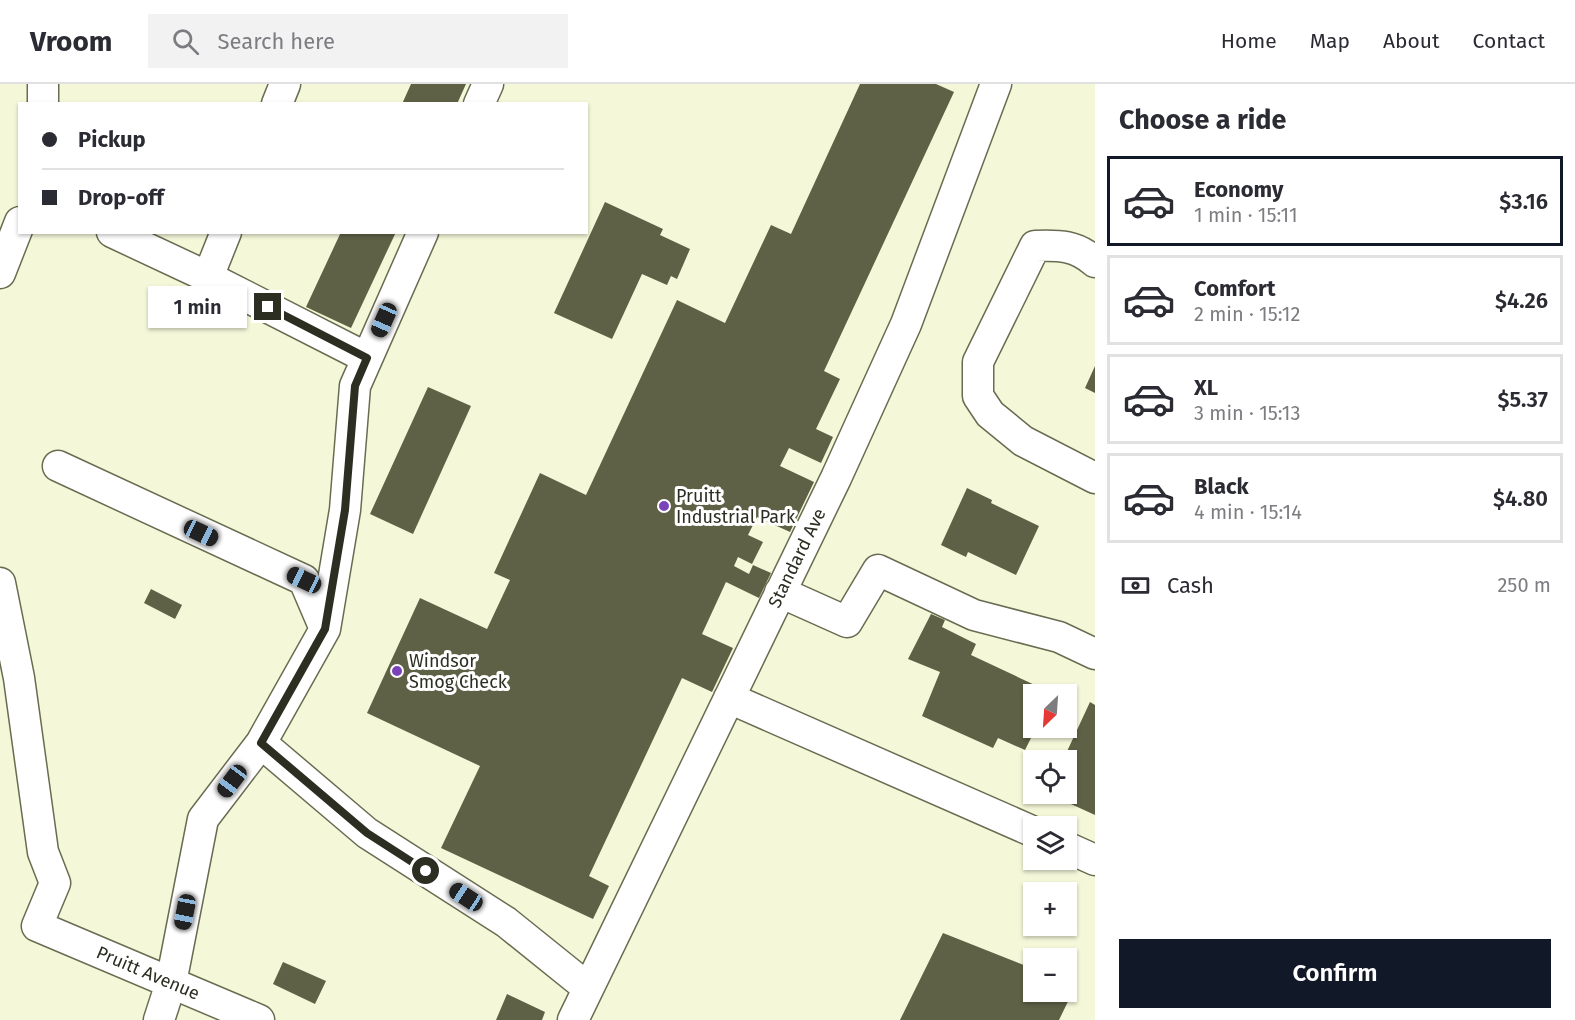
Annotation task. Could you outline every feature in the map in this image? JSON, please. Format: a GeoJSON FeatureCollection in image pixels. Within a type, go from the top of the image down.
{"type":"FeatureCollection","features":[{"type":"Feature","properties":{"kind":"street"},"geometry":{"type":"LineString","coordinates":[[43,102],[44,84]]}},
{"type":"Feature","properties":{"kind":"street"},"geometry":{"type":"LineString","coordinates":[[278,102],[285,84]]}},
{"type":"Feature","properties":{"kind":"street"},"geometry":{"type":"LineString","coordinates":[[480,102],[488,84]]}},
{"type":"Feature","properties":{"kind":"street","name":"Standard Ave"},"geometry":{"type":"LineString","coordinates":[[573,1020],[836,478],[906,324],[996,84]]}},
{"type":"Feature","properties":{"kind":"street"},"geometry":{"type":"LineString","coordinates":[[0,273],[18,227]]}},
{"type":"Feature","properties":{"kind":"street"},"geometry":{"type":"LineString","coordinates":[[116,234],[208,277],[367,358]]}},
{"type":"Feature","properties":{"kind":"street"},"geometry":{"type":"LineString","coordinates":[[208,277],[225,234]]}},
{"type":"Feature","properties":{"kind":"street"},"geometry":{"type":"LineString","coordinates":[[159,1020],[171,982],[203,819],[261,743],[325,629],[345,510],[355,386],[422,234]]}},
{"type":"Feature","properties":{"kind":"street"},"geometry":{"type":"LineString","coordinates":[[1095,262],[1086,254],[1060,244],[1035,246],[978,362],[978,396],[990,414],[1023,441],[1095,478]]}},
{"type":"Feature","properties":{"kind":"street"},"geometry":{"type":"LineString","coordinates":[[58,466],[304,580],[325,629]]}},
{"type":"Feature","properties":{"kind":"street"},"geometry":{"type":"LineString","coordinates":[[780,592],[847,622],[878,570],[974,615],[1059,638],[1095,654]]}},
{"type":"Feature","properties":{"kind":"street","name":"Pruitt Avenue"},"geometry":{"type":"LineString","coordinates":[[0,583],[19,678],[43,852],[55,883],[38,926],[260,1020]]}},
{"type":"Feature","properties":{"kind":"street"},"geometry":{"type":"LineString","coordinates":[[729,698],[1023,827]]}},
{"type":"Feature","properties":{"kind":"street"},"geometry":{"type":"LineString","coordinates":[[261,743],[367,833],[506,922],[588,988]]}},
{"type":"Feature","properties":{"kind":"street"},"geometry":{"type":"LineString","coordinates":[[1077,852],[1095,860]]}},
{"type":"Feature","properties":{"kind":"building"},"geometry":{"type":"Polygon","coordinates":[[[411,84],[466,84],[458,102],[403,102],[411,84]]]}},
{"type":"Feature","properties":{"kind":"building","name":"Pruitt Industrial Park"},"geometry":{"type":"Polygon","coordinates":[[[860,84],[936,84],[954,92],[824,371],[840,379],[816,429],[833,437],[821,463],[789,448],[780,466],[814,482],[790,532],[757,517],[748,535],[763,542],[752,564],[738,557],[734,566],[749,574],[753,565],[771,573],[759,598],[726,582],[702,634],[733,648],[712,692],[682,678],[589,876],[609,886],[593,919],[441,848],[480,766],[367,713],[420,598],[487,629],[510,580],[494,573],[540,473],[586,495],[677,300],[725,323],[771,225],[791,234],[860,84]]]}},
{"type":"Feature","properties":{"kind":"building"},"geometry":{"type":"Polygon","coordinates":[[[605,202],[663,229],[660,235],[690,249],[677,279],[671,276],[667,285],[642,274],[612,339],[554,313],[605,202]]]}},
{"type":"Feature","properties":{"kind":"building"},"geometry":{"type":"Polygon","coordinates":[[[340,234],[395,234],[351,328],[306,307],[340,234]]]}},
{"type":"Feature","properties":{"kind":"building"},"geometry":{"type":"Polygon","coordinates":[[[1095,366],[1095,393],[1085,388],[1095,366]]]}},
{"type":"Feature","properties":{"kind":"building"},"geometry":{"type":"Polygon","coordinates":[[[428,387],[471,406],[413,534],[370,514],[428,387]]]}},
{"type":"Feature","properties":{"kind":"building"},"geometry":{"type":"Polygon","coordinates":[[[967,488],[992,500],[991,503],[1039,526],[1016,575],[968,552],[966,557],[941,545],[967,488]]]}},
{"type":"Feature","properties":{"kind":"building"},"geometry":{"type":"Polygon","coordinates":[[[151,589],[182,605],[175,619],[144,603],[151,589]]]}},
{"type":"Feature","properties":{"kind":"building"},"geometry":{"type":"Polygon","coordinates":[[[931,614],[945,620],[942,627],[976,644],[971,655],[1033,684],[1023,684],[1023,738],[1031,738],[1025,750],[998,738],[993,748],[922,716],[940,672],[908,659],[931,614]]]}},
{"type":"Feature","properties":{"kind":"building"},"geometry":{"type":"Polygon","coordinates":[[[1090,702],[1095,705],[1095,815],[1071,804],[1077,804],[1077,750],[1068,750],[1073,738],[1077,738],[1077,730],[1090,702]]]}},
{"type":"Feature","properties":{"kind":"building"},"geometry":{"type":"Polygon","coordinates":[[[943,933],[1023,965],[1023,1002],[1068,1002],[1059,1020],[900,1020],[943,933]]]}},
{"type":"Feature","properties":{"kind":"building"},"geometry":{"type":"Polygon","coordinates":[[[283,962],[326,981],[315,1004],[273,984],[283,962]]]}},
{"type":"Feature","properties":{"kind":"building"},"geometry":{"type":"Polygon","coordinates":[[[507,994],[545,1012],[542,1020],[496,1020],[507,994]]]}},
{"type":"Feature","properties":{"kind":"place","name":"Pruitt Industrial Park"},"geometry":{"type":"Point","coordinates":[664,506]}},
{"type":"Feature","properties":{"kind":"place","name":"Windsor Smog Check"},"geometry":{"type":"Point","coordinates":[397,671]}},
{"type":"Feature","properties":{"kind":"route"},"geometry":{"type":"LineString","coordinates":[[268,307],[367,358],[355,386],[345,510],[325,629],[261,743],[367,833],[426,871]]}}]}
